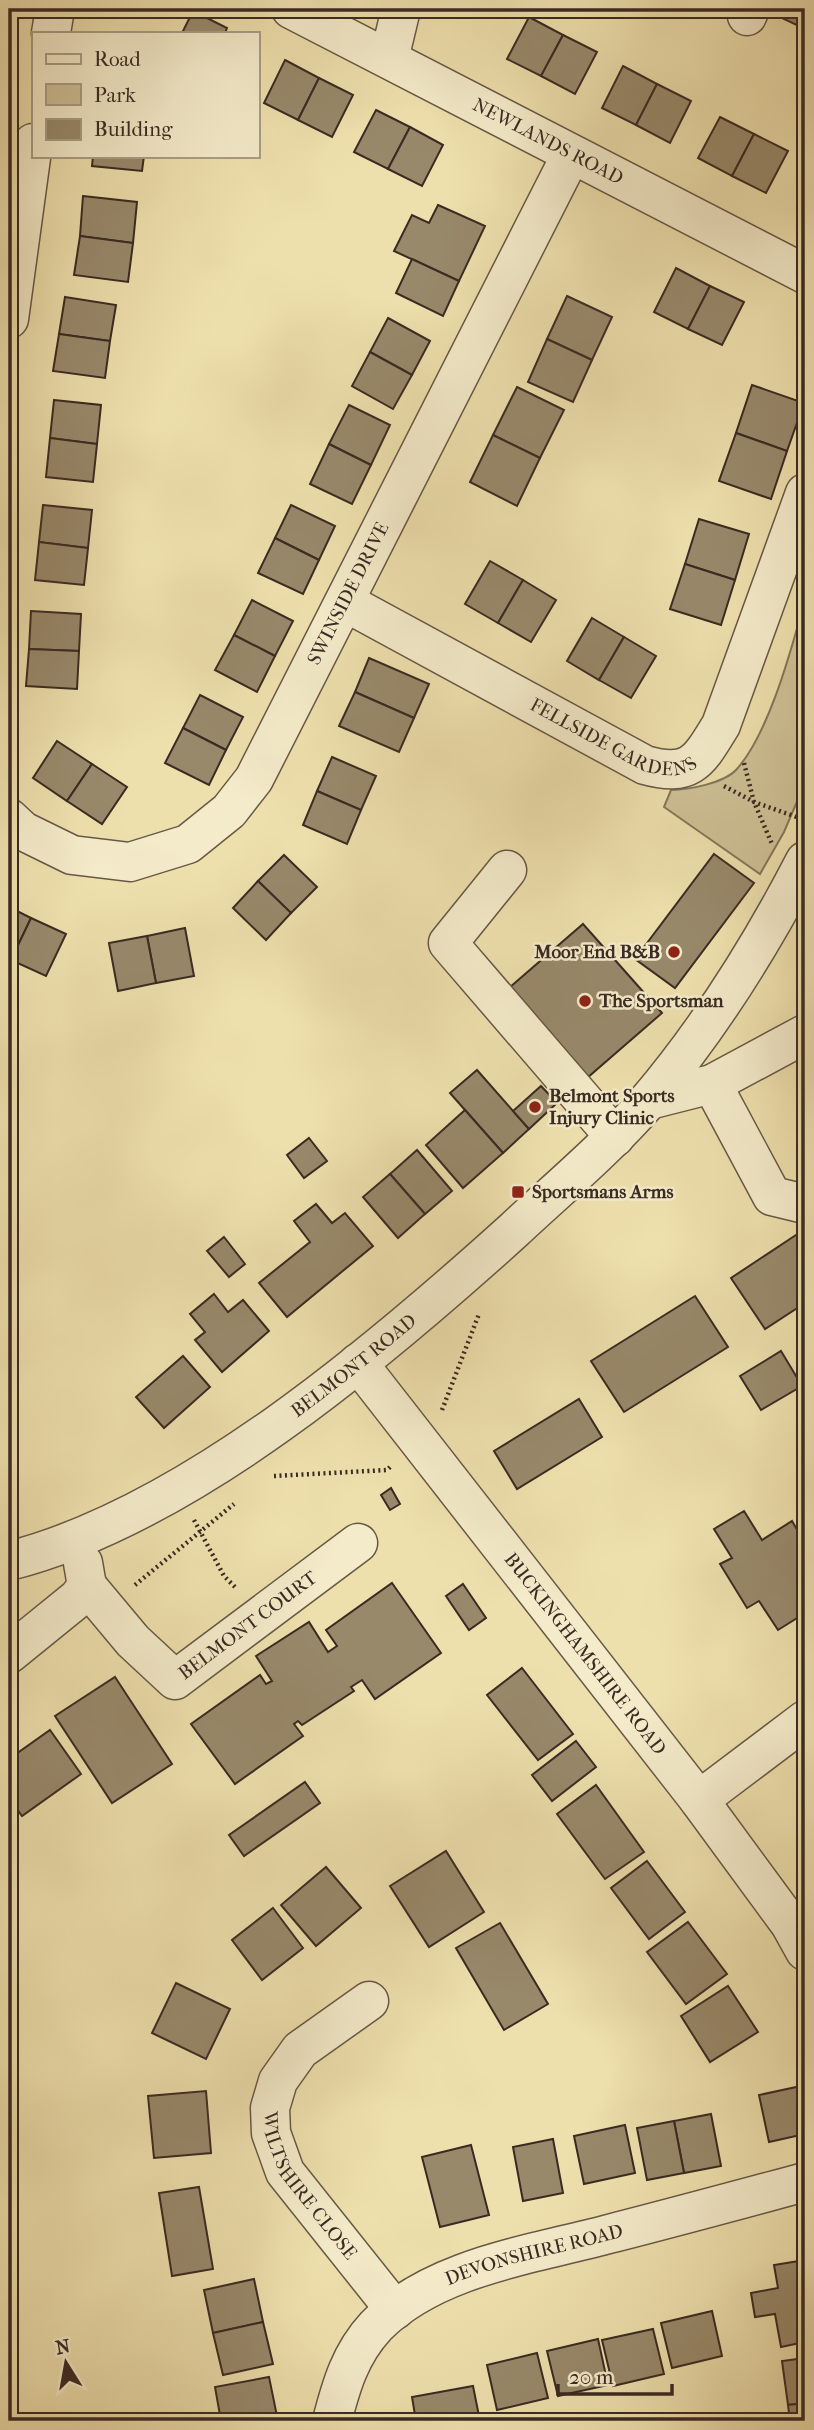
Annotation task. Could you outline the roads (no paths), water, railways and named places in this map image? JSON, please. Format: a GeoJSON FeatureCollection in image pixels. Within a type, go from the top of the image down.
{"type":"FeatureCollection","features":[{"type":"Feature","properties":{"kind":"street"},"geometry":{"type":"LineString","coordinates":[[51,32],[55,9]]}},
{"type":"Feature","properties":{"kind":"street","name":"NEWLANDS ROAD"},"geometry":{"type":"LineString","coordinates":[[291,9],[805,274]]}},
{"type":"Feature","properties":{"kind":"street"},"geometry":{"type":"LineString","coordinates":[[389,59],[401,9]]}},
{"type":"Feature","properties":{"kind":"street"},"geometry":{"type":"LineString","coordinates":[[9,319],[32,150]]}},
{"type":"Feature","properties":{"kind":"street","name":"SWINSIDE DRIVE"},"geometry":{"type":"LineString","coordinates":[[9,818],[23,831],[72,855],[130,862],[188,844],[229,811],[254,779],[571,155]]}},
{"type":"Feature","properties":{"kind":"street","name":"FELLSIDE GARDENS"},"geometry":{"type":"LineString","coordinates":[[345,602],[645,765],[665,771],[689,768],[706,751],[728,705],[805,493]]}},
{"type":"Feature","properties":{"kind":"street"},"geometry":{"type":"LineString","coordinates":[[507,870],[448,943],[615,1137]]}},
{"type":"Feature","properties":{"kind":"street","name":"BELMONT ROAD"},"geometry":{"type":"LineString","coordinates":[[9,1561],[78,1538],[134,1513],[178,1488],[269,1430],[358,1363],[467,1272],[615,1137],[649,1100],[737,982],[798,876]]}},
{"type":"Feature","properties":{"kind":"street"},"geometry":{"type":"LineString","coordinates":[[649,1100],[712,1084],[805,1036]]}},
{"type":"Feature","properties":{"kind":"street"},"geometry":{"type":"LineString","coordinates":[[712,1084],[772,1196],[805,1204]]}},
{"type":"Feature","properties":{"kind":"street","name":"BUCKINGHAMSHIRE ROAD"},"geometry":{"type":"LineString","coordinates":[[358,1363],[699,1800],[790,1924],[805,1951]]}},
{"type":"Feature","properties":{"kind":"street"},"geometry":{"type":"LineString","coordinates":[[9,1654],[78,1598],[96,1597],[78,1538]]}},
{"type":"Feature","properties":{"kind":"street","name":"BELMONT COURT"},"geometry":{"type":"LineString","coordinates":[[96,1597],[133,1641],[175,1680],[358,1543]]}},
{"type":"Feature","properties":{"kind":"street"},"geometry":{"type":"LineString","coordinates":[[699,1800],[805,1720]]}},
{"type":"Feature","properties":{"kind":"street","name":"WILTSHIRE CLOSE"},"geometry":{"type":"LineString","coordinates":[[369,2001],[300,2050],[278,2081],[270,2108],[271,2133],[285,2172],[395,2310]]}},
{"type":"Feature","properties":{"kind":"street","name":"DEVONSHIRE ROAD"},"geometry":{"type":"LineString","coordinates":[[332,2421],[345,2370],[375,2328],[395,2310],[434,2285],[500,2263],[805,2182]]}},
{"type":"Feature","properties":{"kind":"place","name":"Moor End B&B"},"geometry":{"type":"Point","coordinates":[674,952]}},
{"type":"Feature","properties":{"kind":"place","name":"The Sportsman"},"geometry":{"type":"Point","coordinates":[585,1001]}},
{"type":"Feature","properties":{"kind":"place","name":"Belmont Sports Injury Clinic"},"geometry":{"type":"Point","coordinates":[535,1107]}},
{"type":"Feature","properties":{"kind":"place","name":"Sportsmans Arms"},"geometry":{"type":"Point","coordinates":[518,1192]}}]}
